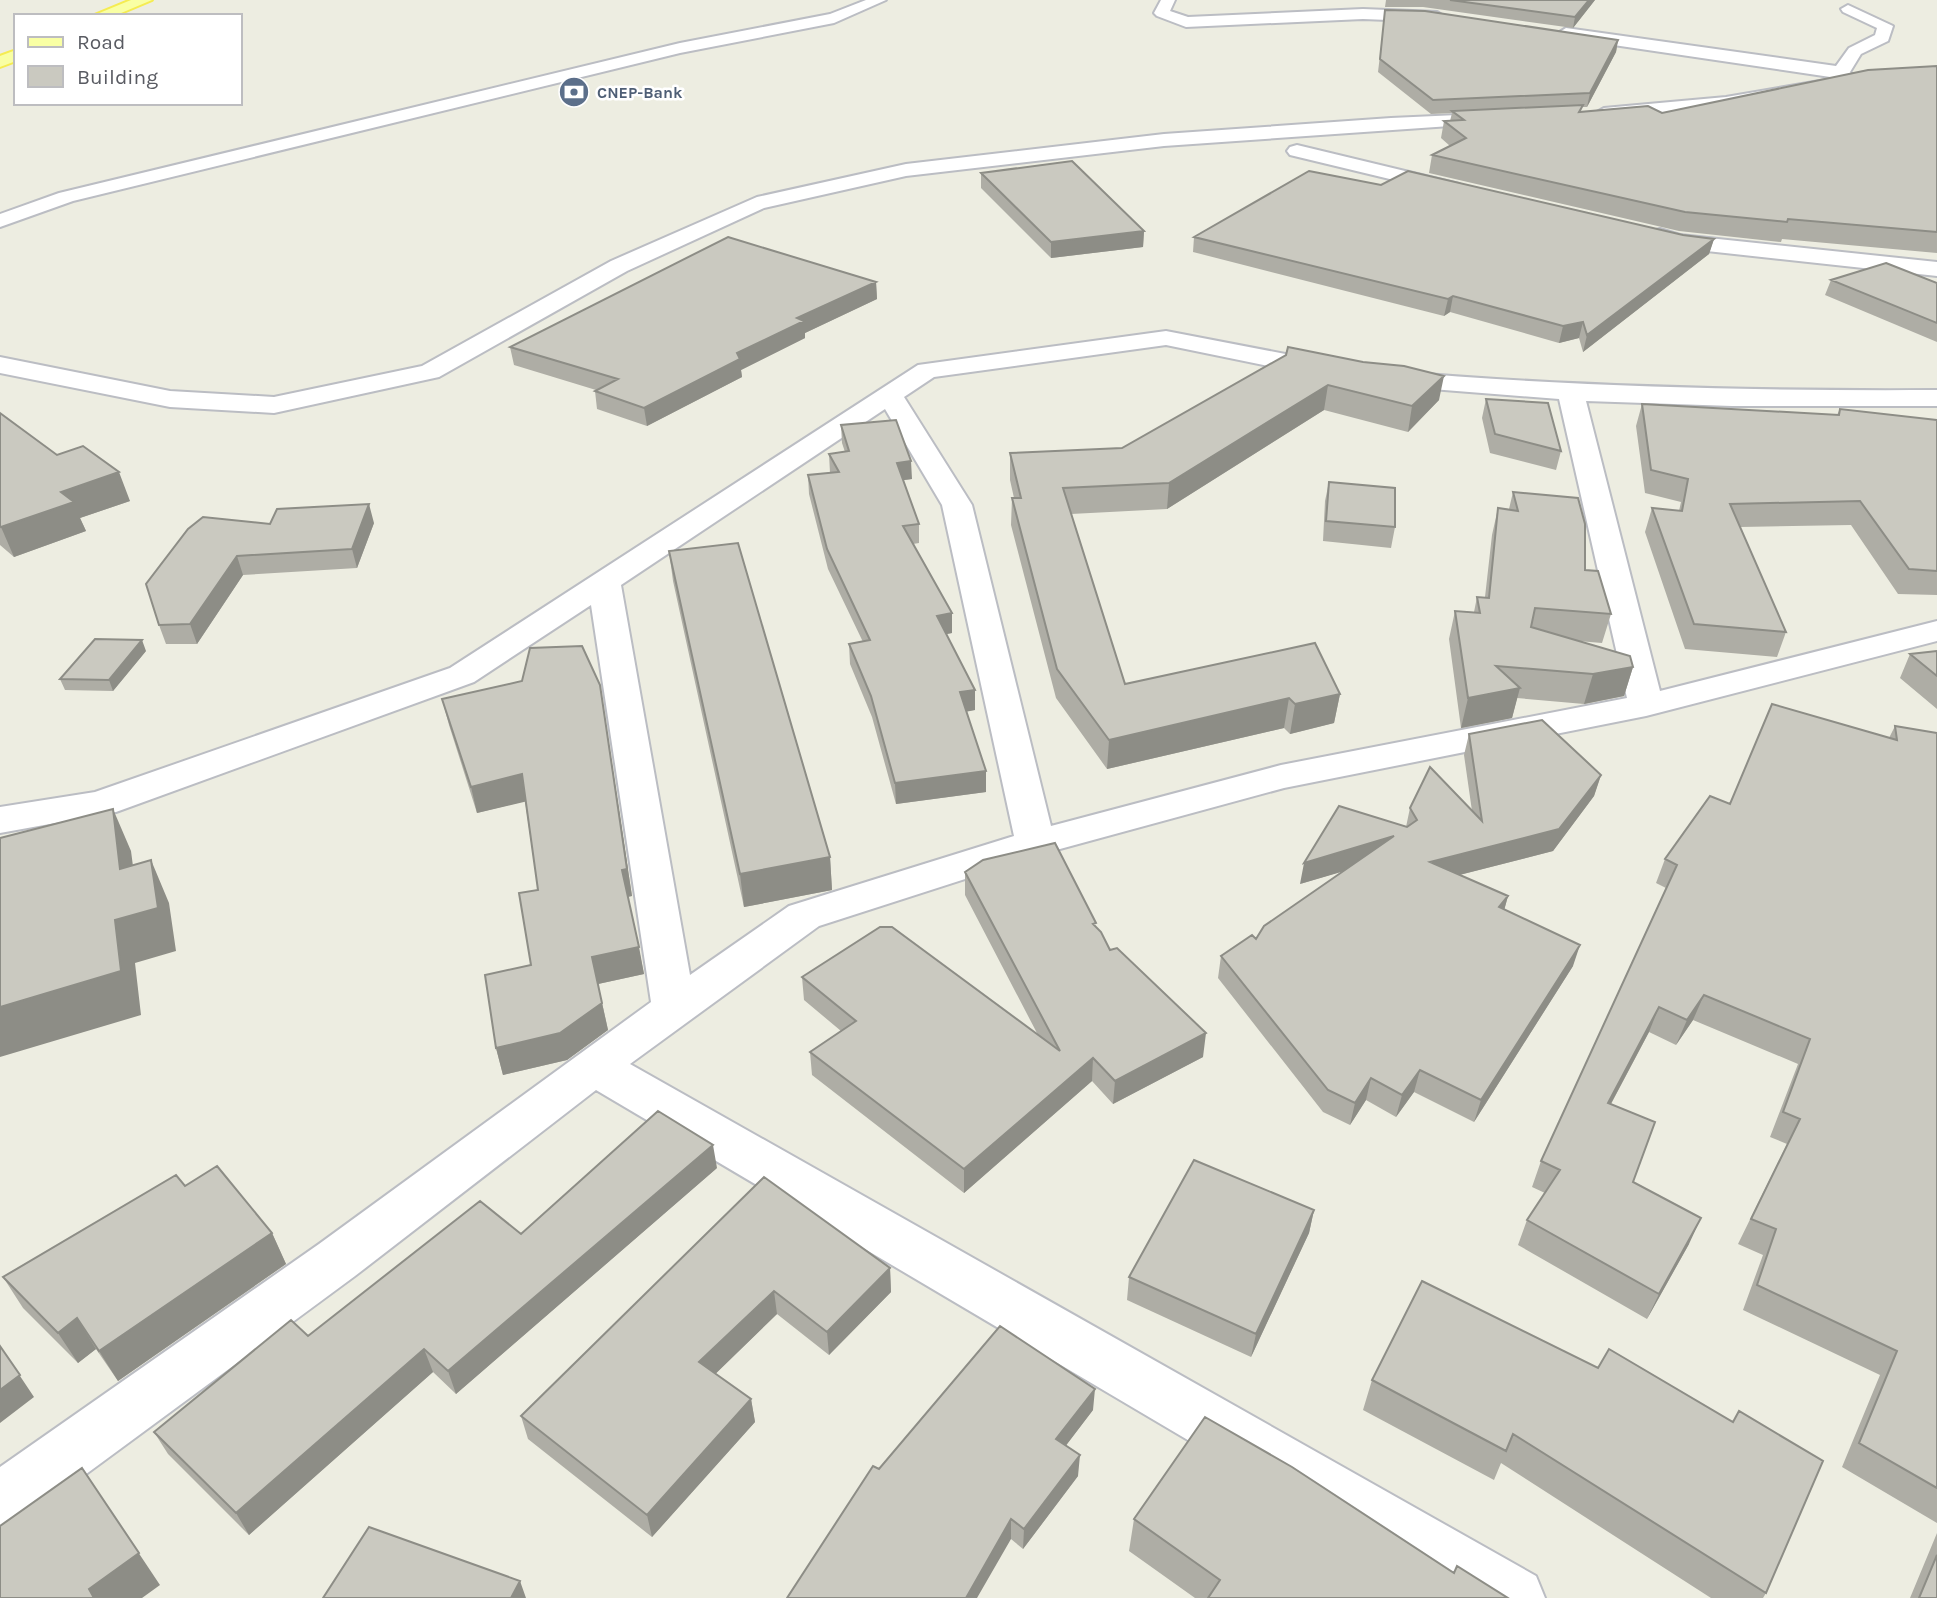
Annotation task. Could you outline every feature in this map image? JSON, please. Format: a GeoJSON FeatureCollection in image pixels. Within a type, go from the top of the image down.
{"type":"FeatureCollection","features":[{"type":"Feature","properties":{"kind":"main road"},"geometry":{"type":"LineString","coordinates":[[82,14],[120,0]]}},
{"type":"Feature","properties":{"kind":"main road"},"geometry":{"type":"LineString","coordinates":[[105,14],[145,0]]}},
{"type":"Feature","properties":{"kind":"street"},"geometry":{"type":"LineString","coordinates":[[0,221],[93,190],[680,48],[834,18],[880,0]]}},
{"type":"Feature","properties":{"kind":"street"},"geometry":{"type":"LineString","coordinates":[[1168,0],[1162,13],[1186,22],[1363,14],[1450,18]]}},
{"type":"Feature","properties":{"kind":"street"},"geometry":{"type":"LineString","coordinates":[[1848,9],[1885,26],[1882,38],[1855,51],[1850,77]]}},
{"type":"Feature","properties":{"kind":"street"},"geometry":{"type":"LineString","coordinates":[[1554,32],[1850,77]]}},
{"type":"Feature","properties":{"kind":"street"},"geometry":{"type":"LineString","coordinates":[[1587,114],[1682,107],[1802,91],[1850,77]]}},
{"type":"Feature","properties":{"kind":"street"},"geometry":{"type":"LineString","coordinates":[[0,365],[170,399],[274,405],[430,372],[619,266],[757,203],[906,170],[1206,137],[1517,117]]}},
{"type":"Feature","properties":{"kind":"street"},"geometry":{"type":"LineString","coordinates":[[1274,132],[1297,151]]}},
{"type":"Feature","properties":{"kind":"street"},"geometry":{"type":"LineString","coordinates":[[1206,137],[1297,151],[1468,191]]}},
{"type":"Feature","properties":{"kind":"street"},"geometry":{"type":"LineString","coordinates":[[1640,232],[1679,241],[1937,269]]}},
{"type":"Feature","properties":{"kind":"street"},"geometry":{"type":"LineString","coordinates":[[0,820],[102,803],[462,675],[927,370],[1166,338],[1359,376],[1476,387],[1808,399],[1937,398]]}},
{"type":"Feature","properties":{"kind":"street"},"geometry":{"type":"LineString","coordinates":[[1570,391],[1646,705]]}},
{"type":"Feature","properties":{"kind":"street"},"geometry":{"type":"LineString","coordinates":[[890,395],[957,505],[1035,843]]}},
{"type":"Feature","properties":{"kind":"street"},"geometry":{"type":"LineString","coordinates":[[604,582],[674,1008]]}},
{"type":"Feature","properties":{"kind":"street"},"geometry":{"type":"LineString","coordinates":[[0,1502],[337,1260],[594,1066],[804,916],[1035,843],[1281,777],[1646,705],[1937,631]]}},
{"type":"Feature","properties":{"kind":"street"},"geometry":{"type":"LineString","coordinates":[[594,1066],[1514,1598]]}},
{"type":"Feature","properties":{"kind":"building"},"geometry":{"type":"Polygon","coordinates":[[[1450,0],[1589,0],[1575,17],[1450,0]]]}},
{"type":"Feature","properties":{"kind":"building"},"geometry":{"type":"Polygon","coordinates":[[[1385,10],[1425,11],[1618,40],[1590,93],[1433,100],[1380,59],[1385,10]]]}},
{"type":"Feature","properties":{"kind":"building"},"geometry":{"type":"Polygon","coordinates":[[[1937,66],[1937,232],[1685,212],[1432,155],[1466,138],[1444,121],[1464,120],[1452,111],[1583,105],[1579,112],[1648,106],[1662,113],[1868,70],[1937,66]]]}},
{"type":"Feature","properties":{"kind":"building"},"geometry":{"type":"Polygon","coordinates":[[[1072,161],[1144,231],[1051,242],[981,173],[1072,161]]]}},
{"type":"Feature","properties":{"kind":"building"},"geometry":{"type":"Polygon","coordinates":[[[1309,171],[1381,185],[1408,171],[1683,235],[1714,239],[1587,335],[1583,322],[1563,326],[1453,296],[1448,299],[1194,237],[1309,171]]]}},
{"type":"Feature","properties":{"kind":"building"},"geometry":{"type":"Polygon","coordinates":[[[728,237],[876,282],[797,318],[804,321],[737,353],[740,359],[644,408],[595,391],[618,379],[510,347],[728,237]]]}},
{"type":"Feature","properties":{"kind":"building"},"geometry":{"type":"Polygon","coordinates":[[[1886,263],[1937,283],[1937,323],[1831,280],[1886,263]]]}},
{"type":"Feature","properties":{"kind":"building"},"geometry":{"type":"Polygon","coordinates":[[[1288,347],[1363,362],[1404,366],[1444,376],[1412,406],[1328,385],[1169,483],[1063,488],[1125,684],[1315,643],[1340,694],[1295,704],[1289,698],[1109,740],[1057,669],[1012,498],[1021,498],[1010,453],[1122,448],[1286,355],[1288,347]]]}},
{"type":"Feature","properties":{"kind":"building"},"geometry":{"type":"Polygon","coordinates":[[[1486,399],[1548,403],[1561,451],[1495,434],[1486,399]]]}},
{"type":"Feature","properties":{"kind":"building"},"geometry":{"type":"Polygon","coordinates":[[[1642,404],[1839,415],[1840,409],[1937,420],[1937,571],[1909,569],[1860,501],[1730,504],[1786,632],[1694,624],[1652,508],[1682,511],[1688,479],[1651,470],[1642,404]]]}},
{"type":"Feature","properties":{"kind":"building"},"geometry":{"type":"Polygon","coordinates":[[[0,413],[57,455],[83,446],[119,472],[61,492],[74,502],[1,527],[0,413]]]}},
{"type":"Feature","properties":{"kind":"building"},"geometry":{"type":"Polygon","coordinates":[[[896,420],[911,461],[897,463],[919,524],[903,526],[952,613],[937,616],[975,690],[960,692],[986,771],[895,783],[871,696],[849,644],[870,640],[827,549],[808,475],[839,472],[829,454],[849,451],[841,425],[896,420]]]}},
{"type":"Feature","properties":{"kind":"building"},"geometry":{"type":"Polygon","coordinates":[[[1329,482],[1395,488],[1395,527],[1326,521],[1329,482]]]}},
{"type":"Feature","properties":{"kind":"building"},"geometry":{"type":"Polygon","coordinates":[[[1513,492],[1578,498],[1585,524],[1585,570],[1598,571],[1611,614],[1535,608],[1531,627],[1630,656],[1633,667],[1593,674],[1496,666],[1520,688],[1468,698],[1455,611],[1480,613],[1477,597],[1489,598],[1498,508],[1518,511],[1513,492]]]}},
{"type":"Feature","properties":{"kind":"building"},"geometry":{"type":"Polygon","coordinates":[[[369,504],[352,549],[237,556],[190,624],[159,625],[146,584],[188,529],[203,517],[270,524],[277,509],[369,504]]]}},
{"type":"Feature","properties":{"kind":"building"},"geometry":{"type":"Polygon","coordinates":[[[738,543],[830,857],[740,874],[669,551],[738,543]]]}},
{"type":"Feature","properties":{"kind":"building"},"geometry":{"type":"Polygon","coordinates":[[[95,639],[142,640],[109,680],[60,679],[95,639]]]}},
{"type":"Feature","properties":{"kind":"building"},"geometry":{"type":"Polygon","coordinates":[[[582,646],[600,685],[627,869],[622,870],[639,947],[592,957],[602,1003],[560,1033],[496,1048],[485,975],[531,965],[519,893],[538,890],[522,774],[471,787],[442,699],[522,681],[530,648],[582,646]]]}},
{"type":"Feature","properties":{"kind":"building"},"geometry":{"type":"Polygon","coordinates":[[[1937,651],[1937,676],[1910,654],[1937,651]]]}},
{"type":"Feature","properties":{"kind":"building"},"geometry":{"type":"Polygon","coordinates":[[[1772,704],[1897,740],[1895,726],[1937,733],[1937,1488],[1859,1443],[1897,1351],[1757,1285],[1776,1229],[1751,1219],[1800,1119],[1783,1112],[1810,1039],[1704,995],[1687,1020],[1659,1007],[1608,1103],[1655,1122],[1633,1182],[1701,1218],[1659,1294],[1527,1220],[1560,1170],[1541,1161],[1677,865],[1665,859],[1710,796],[1730,804],[1772,704]]]}},
{"type":"Feature","properties":{"kind":"building"},"geometry":{"type":"Polygon","coordinates":[[[1542,720],[1601,775],[1559,829],[1430,862],[1508,896],[1499,907],[1580,945],[1481,1100],[1420,1070],[1402,1095],[1371,1078],[1355,1103],[1328,1090],[1221,956],[1252,935],[1256,939],[1264,926],[1394,836],[1304,863],[1339,806],[1407,827],[1417,820],[1410,808],[1430,767],[1482,821],[1469,734],[1542,720]]]}},
{"type":"Feature","properties":{"kind":"building"},"geometry":{"type":"Polygon","coordinates":[[[113,809],[120,869],[151,860],[158,908],[115,920],[121,971],[0,1007],[0,838],[113,809]]]}},
{"type":"Feature","properties":{"kind":"building"},"geometry":{"type":"Polygon","coordinates":[[[1055,843],[1096,923],[1093,924],[1101,932],[1110,950],[1117,948],[1206,1033],[1115,1081],[1093,1058],[964,1169],[810,1052],[856,1021],[802,977],[880,927],[892,927],[1060,1051],[965,872],[983,860],[1055,843]]]}},
{"type":"Feature","properties":{"kind":"building"},"geometry":{"type":"Polygon","coordinates":[[[658,1111],[713,1145],[448,1371],[424,1349],[236,1513],[154,1432],[291,1320],[308,1336],[480,1201],[521,1234],[658,1111]]]}},
{"type":"Feature","properties":{"kind":"building"},"geometry":{"type":"Polygon","coordinates":[[[1194,1160],[1314,1210],[1256,1334],[1129,1277],[1194,1160]]]}},
{"type":"Feature","properties":{"kind":"building"},"geometry":{"type":"Polygon","coordinates":[[[217,1166],[272,1233],[99,1351],[77,1318],[58,1333],[3,1277],[176,1175],[185,1186],[217,1166]]]}},
{"type":"Feature","properties":{"kind":"building"},"geometry":{"type":"Polygon","coordinates":[[[764,1177],[890,1268],[827,1332],[774,1291],[699,1362],[751,1399],[647,1515],[521,1416],[764,1177]]]}},
{"type":"Feature","properties":{"kind":"building"},"geometry":{"type":"Polygon","coordinates":[[[1422,1281],[1598,1368],[1609,1349],[1733,1422],[1739,1411],[1823,1461],[1766,1593],[1513,1434],[1506,1451],[1372,1380],[1422,1281]]]}},
{"type":"Feature","properties":{"kind":"building"},"geometry":{"type":"Polygon","coordinates":[[[1000,1326],[1095,1389],[1056,1439],[1080,1455],[1024,1529],[1011,1519],[966,1598],[787,1598],[873,1466],[879,1469],[1000,1326]]]}},
{"type":"Feature","properties":{"kind":"building"},"geometry":{"type":"Polygon","coordinates":[[[0,1346],[20,1375],[0,1390],[0,1346]]]}},
{"type":"Feature","properties":{"kind":"building"},"geometry":{"type":"Polygon","coordinates":[[[1205,1417],[1292,1467],[1454,1573],[1457,1566],[1508,1598],[1208,1598],[1220,1580],[1134,1519],[1205,1417]]]}},
{"type":"Feature","properties":{"kind":"building"},"geometry":{"type":"Polygon","coordinates":[[[82,1468],[139,1553],[89,1589],[94,1598],[0,1598],[0,1526],[82,1468]]]}},
{"type":"Feature","properties":{"kind":"building"},"geometry":{"type":"Polygon","coordinates":[[[369,1527],[520,1581],[511,1598],[323,1598],[369,1527]]]}},
{"type":"Feature","properties":{"kind":"building"},"geometry":{"type":"Polygon","coordinates":[[[1937,1555],[1937,1598],[1919,1598],[1937,1555]]]}},
{"type":"Feature","properties":{"kind":"place","name":"CNEP-Bank"},"geometry":{"type":"Point","coordinates":[574,92]}}]}
